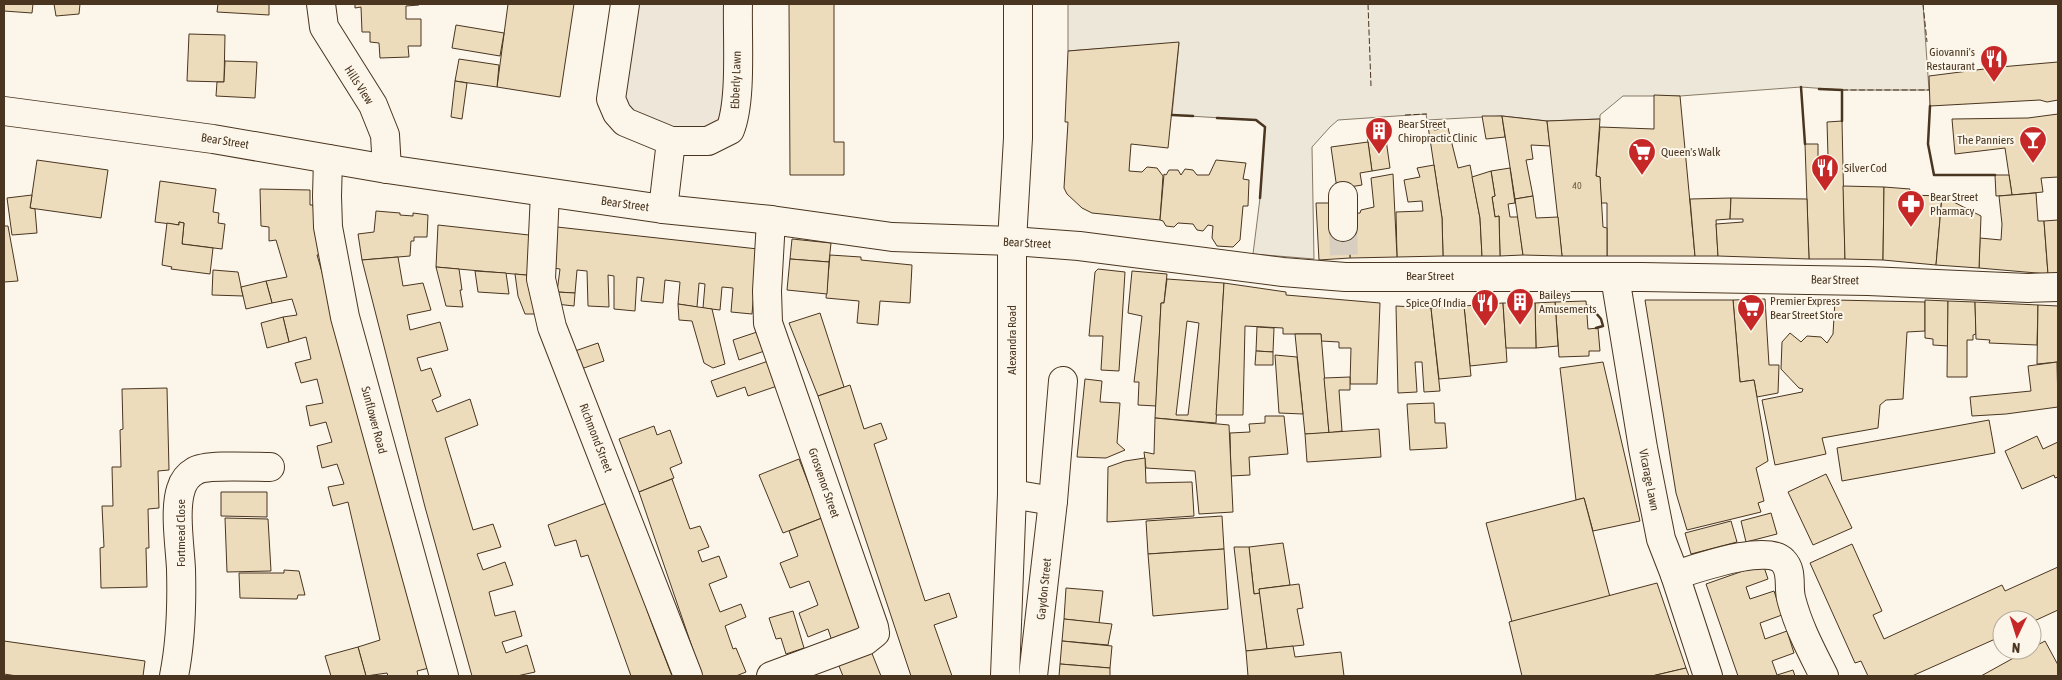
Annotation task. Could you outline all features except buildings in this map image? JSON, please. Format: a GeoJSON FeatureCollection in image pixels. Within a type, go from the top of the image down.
{"type":"FeatureCollection","features":[{"type":"Feature","properties":{"kind":"street","name":"Hills View"},"geometry":{"type":"LineString","coordinates":[[321,4],[324,28],[373,105],[385,135],[387,169]]}},
{"type":"Feature","properties":{"kind":"street","name":"Ebberly Lawn"},"geometry":{"type":"LineString","coordinates":[[625,4],[610,99],[617,114],[625,122],[671,141],[708,141],[730,130],[737,93],[738,4]]}},
{"type":"Feature","properties":{"kind":"street","name":"Alexandra Road"},"geometry":{"type":"LineString","coordinates":[[1005,676],[1012,494],[1012,241],[1018,138],[1018,4]]}},
{"type":"Feature","properties":{"kind":"street","name":"Bear Street"},"geometry":{"type":"LineString","coordinates":[[4,111],[213,139],[387,169],[663,209],[770,220],[892,237],[1012,241],[1079,246],[1283,272],[1344,268],[2058,288]]}},
{"type":"Feature","properties":{"kind":"street"},"geometry":{"type":"LineString","coordinates":[[663,209],[671,141]]}},
{"type":"Feature","properties":{"kind":"street","name":"Sunflower Road"},"geometry":{"type":"LineString","coordinates":[[328,159],[328,227],[345,316],[444,676]]}},
{"type":"Feature","properties":{"kind":"street","name":"Richmond Street"},"geometry":{"type":"LineString","coordinates":[[545,193],[541,279],[552,328],[688,676]]}},
{"type":"Feature","properties":{"kind":"street"},"geometry":{"type":"LineString","coordinates":[[1342,196],[1343,227]]}},
{"type":"Feature","properties":{"kind":"street","name":"Grosvenor Street"},"geometry":{"type":"LineString","coordinates":[[770,220],[767,291],[768,323],[874,627],[874,634],[865,641],[771,676]]}},
{"type":"Feature","properties":{"kind":"street","name":"Vicarage Lawn"},"geometry":{"type":"LineString","coordinates":[[1615,277],[1643,448],[1661,539],[1675,575],[1708,676]]}},
{"type":"Feature","properties":{"kind":"street","name":"Gaydon Street"},"geometry":{"type":"LineString","coordinates":[[1033,676],[1037,656],[1063,381]]}},
{"type":"Feature","properties":{"kind":"street","name":"Fortmead Close"},"geometry":{"type":"LineString","coordinates":[[174,676],[180,648],[181,570],[178,522],[180,490],[189,475],[201,468],[270,467]]}},
{"type":"Feature","properties":{"kind":"street"},"geometry":{"type":"LineString","coordinates":[[1012,494],[1052,501]]}},
{"type":"Feature","properties":{"kind":"street"},"geometry":{"type":"LineString","coordinates":[[1675,575],[1718,562],[1761,554],[1775,556],[1783,560],[1789,572],[1790,594],[1800,628],[1824,676]]}},
{"type":"Feature","properties":{"kind":"shaded area"},"geometry":{"type":"Polygon","coordinates":[[[625,4],[738,4],[720,136],[625,122],[625,4]]]}},
{"type":"Feature","properties":{"kind":"shaded area"},"geometry":{"type":"Polygon","coordinates":[[[1068,4],[1923,4],[1929,90],[1842,90],[1801,87],[1680,96],[1623,96],[1600,115],[1600,119],[1547,121],[1502,116],[1427,120],[1426,114],[1338,120],[1312,147],[1314,259],[1253,254],[1260,198],[1265,127],[1255,120],[1172,115],[1179,43],[1068,51],[1068,4]]]}},
{"type":"Feature","properties":{"kind":"tunnel"},"geometry":{"type":"LineString","coordinates":[[1343,227],[1344,258]]}},
{"type":"Feature","properties":{"kind":"fence"},"geometry":{"type":"LineString","coordinates":[[1368,4],[1371,86]]}},
{"type":"Feature","properties":{"kind":"fence"},"geometry":{"type":"LineString","coordinates":[[1923,4],[1927,42]]}},
{"type":"Feature","properties":{"kind":"fence"},"geometry":{"type":"LineString","coordinates":[[1842,90],[1929,90]]}},
{"type":"Feature","properties":{"kind":"fence"},"geometry":{"type":"LineString","coordinates":[[1405,115],[1427,114]]}},
{"type":"Feature","properties":{"kind":"wall"},"geometry":{"type":"LineString","coordinates":[[1801,87],[1805,144]]}},
{"type":"Feature","properties":{"kind":"wall"},"geometry":{"type":"LineString","coordinates":[[1819,89],[1842,90],[1842,121]]}},
{"type":"Feature","properties":{"kind":"wall"},"geometry":{"type":"LineString","coordinates":[[1930,106],[1928,144],[1934,175],[1995,175]]}},
{"type":"Feature","properties":{"kind":"wall"},"geometry":{"type":"LineString","coordinates":[[1172,115],[1193,116]]}},
{"type":"Feature","properties":{"kind":"wall"},"geometry":{"type":"LineString","coordinates":[[1217,118],[1256,120],[1265,127],[1260,198]]}},
{"type":"Feature","properties":{"kind":"wall"},"geometry":{"type":"LineString","coordinates":[[1587,306],[1590,306],[1601,319],[1603,326],[1596,328]]}},
{"type":"Feature","properties":{"kind":"place","name":"Giovanni's Restaurant"},"geometry":{"type":"Point","coordinates":[1994,83]}},
{"type":"Feature","properties":{"kind":"place","name":"Bear Street Chiropractic Clinic"},"geometry":{"type":"Point","coordinates":[1379,155]}},
{"type":"Feature","properties":{"kind":"place","name":"The Panniers"},"geometry":{"type":"Point","coordinates":[2033,164]}},
{"type":"Feature","properties":{"kind":"place","name":"Queen's Walk"},"geometry":{"type":"Point","coordinates":[1642,176]}},
{"type":"Feature","properties":{"kind":"place","name":"Silver Cod"},"geometry":{"type":"Point","coordinates":[1825,192]}},
{"type":"Feature","properties":{"kind":"place","name":"Bear Street Pharmacy"},"geometry":{"type":"Point","coordinates":[1911,228]}},
{"type":"Feature","properties":{"kind":"place","name":"Baileys Amusements"},"geometry":{"type":"Point","coordinates":[1520,326]}},
{"type":"Feature","properties":{"kind":"place","name":"Spice Of India"},"geometry":{"type":"Point","coordinates":[1485,327]}},
{"type":"Feature","properties":{"kind":"place","name":"Premier Express Bear Street Store"},"geometry":{"type":"Point","coordinates":[1751,332]}}]}
